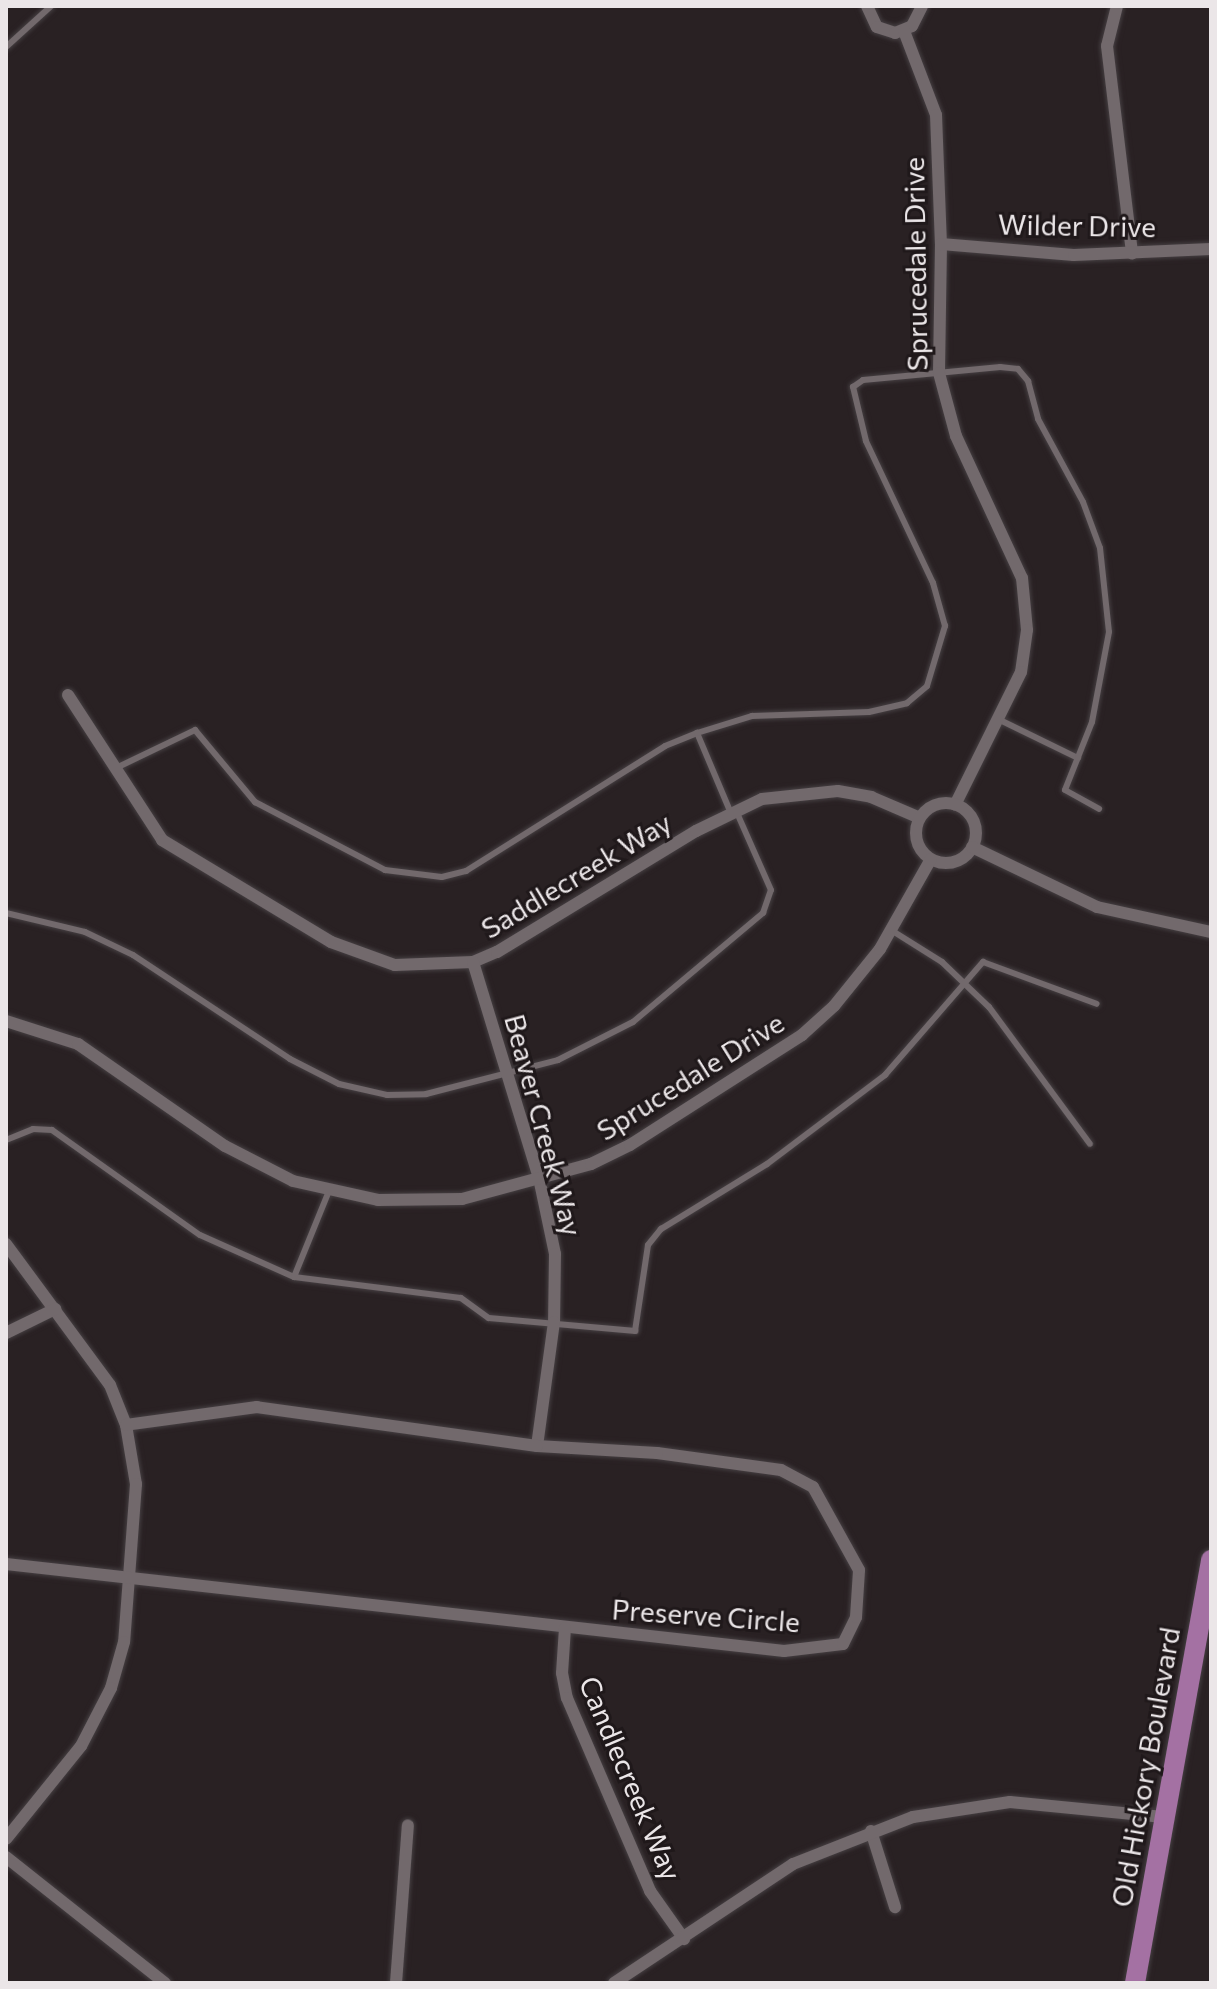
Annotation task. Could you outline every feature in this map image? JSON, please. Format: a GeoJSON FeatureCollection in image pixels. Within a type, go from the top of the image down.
{"type":"FeatureCollection","features":[{"type":"Feature","properties":{"kind":"main road","name":"Old Hickory Boulevard"},"geometry":{"type":"LineString","coordinates":[[1135,1983],[1163,1817],[1206,1620],[1211,1560]]}},
{"type":"Feature","properties":{"kind":"street"},"geometry":{"type":"LineString","coordinates":[[867,6],[877,27],[904,31],[918,19],[922,6]]}},
{"type":"Feature","properties":{"kind":"street"},"geometry":{"type":"LineString","coordinates":[[1117,6],[1107,46],[1132,253]]}},
{"type":"Feature","properties":{"kind":"street","name":"Sprucedale Drive"},"geometry":{"type":"LineString","coordinates":[[904,31],[936,115],[941,244],[939,373],[956,436],[1022,578],[1027,630],[1021,672],[955,805]]}},
{"type":"Feature","properties":{"kind":"street","name":"Wilder Drive"},"geometry":{"type":"LineString","coordinates":[[941,244],[1074,255],[1211,249]]}},
{"type":"Feature","properties":{"kind":"street","name":"Saddlecreek Way"},"geometry":{"type":"LineString","coordinates":[[68,695],[162,840],[331,942],[395,965],[473,962],[733,810],[798,792],[838,791],[871,797],[920,818]]}},
{"type":"Feature","properties":{"kind":"street"},"geometry":{"type":"LineString","coordinates":[[955,805],[972,819],[972,847],[954,862],[931,859],[916,838],[920,818],[932,806],[955,805]]}},
{"type":"Feature","properties":{"kind":"street"},"geometry":{"type":"LineString","coordinates":[[972,847],[1097,907],[1211,932]]}},
{"type":"Feature","properties":{"kind":"street","name":"Sprucedale Drive"},"geometry":{"type":"LineString","coordinates":[[6,1021],[78,1044],[225,1146],[272,1171],[329,1191],[418,1202],[462,1199],[591,1164],[630,1145],[758,1067],[834,1006],[891,930],[931,859]]}},
{"type":"Feature","properties":{"kind":"street","name":"Beaver Creek Way"},"geometry":{"type":"LineString","coordinates":[[473,962],[539,1178],[555,1254],[554,1322],[537,1446]]}},
{"type":"Feature","properties":{"kind":"street"},"geometry":{"type":"LineString","coordinates":[[6,1244],[110,1385],[126,1425],[136,1484],[124,1642],[111,1688],[81,1746],[6,1839]]}},
{"type":"Feature","properties":{"kind":"street"},"geometry":{"type":"LineString","coordinates":[[6,1333],[55,1309]]}},
{"type":"Feature","properties":{"kind":"street","name":"Preserve Circle"},"geometry":{"type":"LineString","coordinates":[[6,1564],[784,1651],[843,1644],[856,1617],[859,1570],[813,1487],[781,1470],[657,1453],[537,1446],[257,1407],[126,1425]]}},
{"type":"Feature","properties":{"kind":"street","name":"Candlecreek Way"},"geometry":{"type":"LineString","coordinates":[[565,1628],[562,1673],[567,1698],[650,1891],[684,1939]]}},
{"type":"Feature","properties":{"kind":"street"},"geometry":{"type":"LineString","coordinates":[[614,1983],[793,1864],[913,1817],[1010,1802],[1163,1817]]}},
{"type":"Feature","properties":{"kind":"street"},"geometry":{"type":"LineString","coordinates":[[396,1983],[408,1825]]}},
{"type":"Feature","properties":{"kind":"street"},"geometry":{"type":"LineString","coordinates":[[871,1831],[895,1907]]}},
{"type":"Feature","properties":{"kind":"street"},"geometry":{"type":"LineString","coordinates":[[6,1857],[165,1983]]}},
{"type":"Feature","properties":{"kind":"lane"},"geometry":{"type":"LineString","coordinates":[[6,47],[51,6]]}},
{"type":"Feature","properties":{"kind":"lane"},"geometry":{"type":"LineString","coordinates":[[116,768],[195,730],[255,802],[385,870],[442,877],[466,871],[665,746],[697,733],[752,716],[869,712],[907,703],[927,686],[945,626],[933,583],[866,441],[853,387],[863,380],[1018,369],[1087,513],[1100,548],[1109,632],[1092,722],[1065,790],[1099,809]]}},
{"type":"Feature","properties":{"kind":"lane"},"geometry":{"type":"LineString","coordinates":[[998,719],[1078,758]]}},
{"type":"Feature","properties":{"kind":"lane"},"geometry":{"type":"LineString","coordinates":[[6,913],[85,932],[133,955],[290,1059],[339,1084],[387,1095],[426,1094],[508,1076],[558,1060],[633,1022],[763,913],[771,890],[697,733]]}},
{"type":"Feature","properties":{"kind":"lane"},"geometry":{"type":"LineString","coordinates":[[891,930],[942,962],[989,1007],[1090,1144]]}},
{"type":"Feature","properties":{"kind":"lane"},"geometry":{"type":"LineString","coordinates":[[6,1140],[33,1129],[52,1130],[200,1235],[294,1277],[461,1298],[489,1318],[635,1331],[648,1245],[661,1229],[767,1164],[885,1075],[967,985],[979,965],[990,962],[1097,1004]]}},
{"type":"Feature","properties":{"kind":"lane"},"geometry":{"type":"LineString","coordinates":[[294,1277],[329,1191]]}}]}
